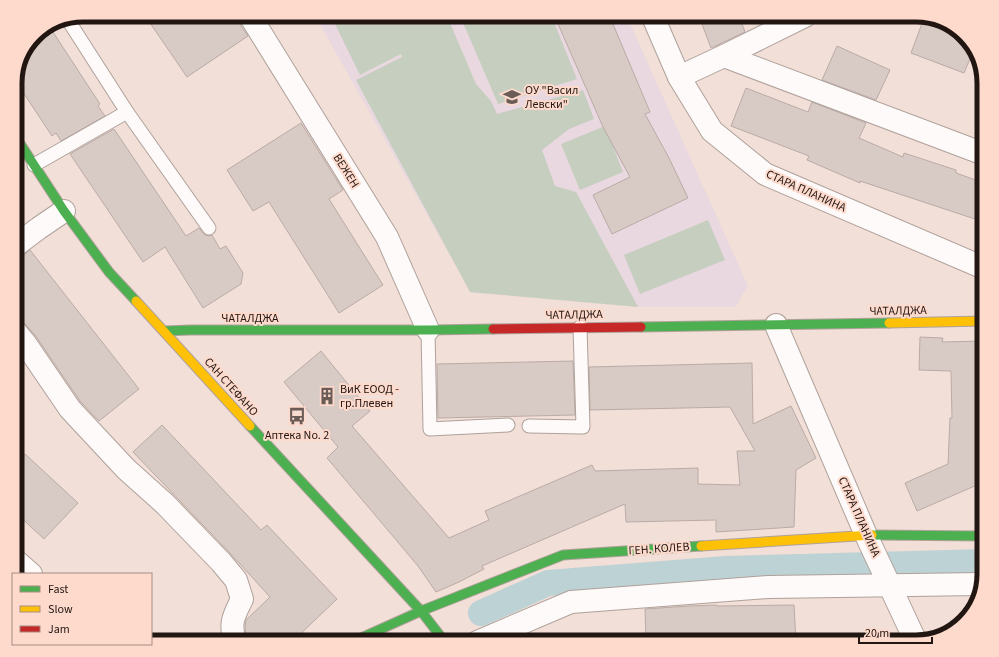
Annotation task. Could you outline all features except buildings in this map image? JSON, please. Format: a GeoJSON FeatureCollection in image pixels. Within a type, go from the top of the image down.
{"type":"FeatureCollection","features":[{"type":"Feature","properties":{"kind":"street","name":"ВЕЖЕН"},"geometry":{"type":"LineString","coordinates":[[254,22],[387,237],[428,330]]}},
{"type":"Feature","properties":{"kind":"street","name":"СТАРА ПЛАНИНА"},"geometry":{"type":"LineString","coordinates":[[655,22],[679,77],[712,131],[765,174],[977,265]]}},
{"type":"Feature","properties":{"kind":"street"},"geometry":{"type":"LineString","coordinates":[[679,77],[793,22]]}},
{"type":"Feature","properties":{"kind":"street"},"geometry":{"type":"LineString","coordinates":[[724,56],[977,151]]}},
{"type":"Feature","properties":{"kind":"street","name":"САН СТЕФАНО"},"geometry":{"type":"LineString","coordinates":[[22,147],[64,211],[108,272],[164,331],[420,611],[439,635]]}},
{"type":"Feature","properties":{"kind":"street"},"geometry":{"type":"LineString","coordinates":[[22,241],[64,211]]}},
{"type":"Feature","properties":{"kind":"street","name":"ЧАТАЛДЖА"},"geometry":{"type":"LineString","coordinates":[[164,331],[428,330],[977,321]]}},
{"type":"Feature","properties":{"kind":"street","name":"СТАРА ПЛАНИНА"},"geometry":{"type":"LineString","coordinates":[[776,325],[870,542],[913,635]]}},
{"type":"Feature","properties":{"kind":"street"},"geometry":{"type":"LineString","coordinates":[[22,339],[70,409],[126,469],[165,504],[236,580],[242,599],[233,619],[233,635]]}},
{"type":"Feature","properties":{"kind":"street","name":"ГЕН. КОЛЕВ"},"geometry":{"type":"LineString","coordinates":[[367,635],[420,611],[563,555],[756,543],[870,542],[977,536]]}},
{"type":"Feature","properties":{"kind":"street"},"geometry":{"type":"LineString","coordinates":[[22,566],[30,573]]}},
{"type":"Feature","properties":{"kind":"street"},"geometry":{"type":"LineString","coordinates":[[493,635],[571,602],[768,587],[888,582],[976,584]]}},
{"type":"Feature","properties":{"kind":"lane"},"geometry":{"type":"LineString","coordinates":[[70,24],[127,112],[209,228]]}},
{"type":"Feature","properties":{"kind":"lane"},"geometry":{"type":"LineString","coordinates":[[34,165],[127,112]]}},
{"type":"Feature","properties":{"kind":"lane"},"geometry":{"type":"LineString","coordinates":[[529,426],[583,427],[580,327]]}},
{"type":"Feature","properties":{"kind":"lane"},"geometry":{"type":"LineString","coordinates":[[428,330],[430,429],[508,425]]}},
{"type":"Feature","properties":{"kind":"shaded area","name":"ОУ \"Васил Левски\""},"geometry":{"type":"Polygon","coordinates":[[[319,22],[629,22],[748,286],[735,307],[638,307],[608,303],[471,293],[319,22]]]}},
{"type":"Feature","properties":{"kind":"green space"},"geometry":{"type":"Polygon","coordinates":[[[334,22],[450,22],[476,84],[491,101],[497,114],[583,90],[594,119],[569,129],[542,150],[555,186],[576,192],[638,307],[470,292],[356,80],[402,57],[401,54],[360,75],[334,22]]]}},
{"type":"Feature","properties":{"kind":"green space"},"geometry":{"type":"Polygon","coordinates":[[[463,22],[554,22],[577,79],[498,104],[463,22]]]}},
{"type":"Feature","properties":{"kind":"green space"},"geometry":{"type":"Polygon","coordinates":[[[605,126],[623,172],[580,190],[561,144],[605,126]]]}},
{"type":"Feature","properties":{"kind":"green space"},"geometry":{"type":"Polygon","coordinates":[[[708,220],[725,260],[640,294],[624,255],[708,220]]]}},
{"type":"Feature","properties":{"kind":"waterway"},"geometry":{"type":"LineString","coordinates":[[481,613],[548,583],[726,569],[977,562]]}},
{"type":"Feature","properties":{"kind":"traffic: fast"},"geometry":{"type":"LineString","coordinates":[[22,147],[64,211],[109,272],[136,301]]}},
{"type":"Feature","properties":{"kind":"traffic: fast"},"geometry":{"type":"LineString","coordinates":[[641,327],[889,323]]}},
{"type":"Feature","properties":{"kind":"traffic: fast"},"geometry":{"type":"LineString","coordinates":[[164,331],[493,329]]}},
{"type":"Feature","properties":{"kind":"traffic: fast"},"geometry":{"type":"LineString","coordinates":[[250,426],[421,611],[440,635]]}},
{"type":"Feature","properties":{"kind":"traffic: fast"},"geometry":{"type":"LineString","coordinates":[[872,535],[977,536]]}},
{"type":"Feature","properties":{"kind":"traffic: fast"},"geometry":{"type":"LineString","coordinates":[[368,635],[421,611],[563,555],[701,546]]}},
{"type":"Feature","properties":{"kind":"traffic: slow"},"geometry":{"type":"LineString","coordinates":[[136,301],[250,426]]}},
{"type":"Feature","properties":{"kind":"traffic: slow"},"geometry":{"type":"LineString","coordinates":[[889,323],[977,321]]}},
{"type":"Feature","properties":{"kind":"traffic: slow"},"geometry":{"type":"LineString","coordinates":[[701,546],[872,535]]}},
{"type":"Feature","properties":{"kind":"traffic: jam"},"geometry":{"type":"LineString","coordinates":[[493,329],[641,327]]}},
{"type":"Feature","properties":{"kind":"place","name":"ОУ \"Васил Левски\""},"geometry":{"type":"Point","coordinates":[512,97]}},
{"type":"Feature","properties":{"kind":"place","name":"ВиК ЕООД - гр.Плевен"},"geometry":{"type":"Point","coordinates":[327,396]}},
{"type":"Feature","properties":{"kind":"place","name":"Аптека No. 2"},"geometry":{"type":"Point","coordinates":[297,416]}}]}
